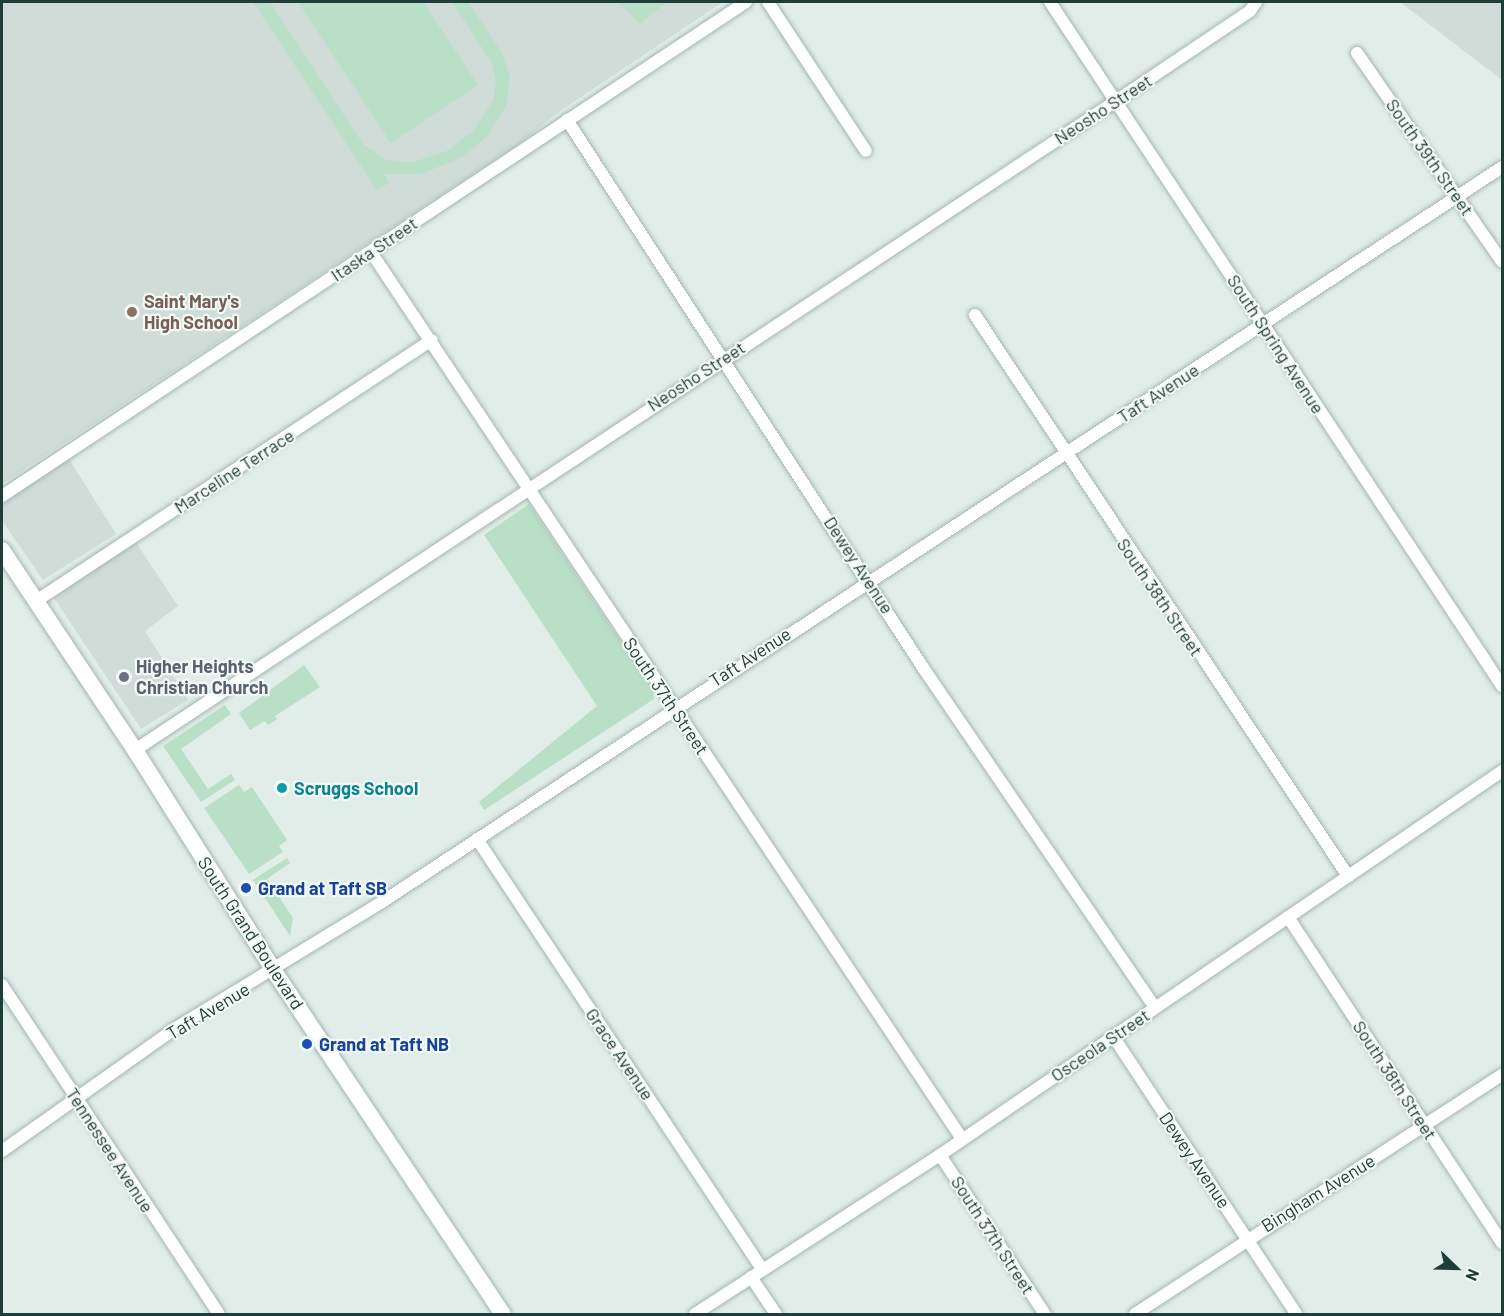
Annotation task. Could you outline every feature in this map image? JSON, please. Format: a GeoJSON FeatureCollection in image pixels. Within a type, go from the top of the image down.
{"type":"FeatureCollection","features":[{"type":"Feature","properties":{"kind":"main road","name":"South Grand Boulevard"},"geometry":{"type":"LineString","coordinates":[[2,550],[135,750],[274,971],[503,1314]]}},
{"type":"Feature","properties":{"kind":"street","name":"Itaska Street"},"geometry":{"type":"LineString","coordinates":[[2,496],[746,2]]}},
{"type":"Feature","properties":{"kind":"street"},"geometry":{"type":"LineString","coordinates":[[768,2],[866,151]]}},
{"type":"Feature","properties":{"kind":"street","name":"South Spring Avenue"},"geometry":{"type":"LineString","coordinates":[[1050,2],[1503,686]]}},
{"type":"Feature","properties":{"kind":"street","name":"Neosho Street"},"geometry":{"type":"LineString","coordinates":[[135,750],[723,358],[1116,101],[1250,11],[1256,2]]}},
{"type":"Feature","properties":{"kind":"street","name":"South 39th Street"},"geometry":{"type":"LineString","coordinates":[[1357,53],[1456,198],[1503,262]]}},
{"type":"Feature","properties":{"kind":"street","name":"Dewey Avenue"},"geometry":{"type":"LineString","coordinates":[[567,120],[869,579],[924,669],[1155,1008]]}},
{"type":"Feature","properties":{"kind":"street","name":"Taft Avenue"},"geometry":{"type":"LineString","coordinates":[[2,1151],[78,1100],[174,1029],[274,971],[869,579],[1503,167]]}},
{"type":"Feature","properties":{"kind":"street","name":"South 37th Street"},"geometry":{"type":"LineString","coordinates":[[371,252],[432,340],[527,488],[962,1139]]}},
{"type":"Feature","properties":{"kind":"street","name":"South 38th Street"},"geometry":{"type":"LineString","coordinates":[[975,315],[1064,453],[1348,876]]}},
{"type":"Feature","properties":{"kind":"street","name":"Marceline Terrace"},"geometry":{"type":"LineString","coordinates":[[36,601],[432,340]]}},
{"type":"Feature","properties":{"kind":"street","name":"Osceola Street"},"geometry":{"type":"LineString","coordinates":[[695,1314],[940,1155],[1503,771]]}},
{"type":"Feature","properties":{"kind":"street","name":"Grace Avenue"},"geometry":{"type":"LineString","coordinates":[[477,839],[762,1269]]}},
{"type":"Feature","properties":{"kind":"street","name":"South 38th Street"},"geometry":{"type":"LineString","coordinates":[[1288,917],[1503,1243]]}},
{"type":"Feature","properties":{"kind":"street","name":"Tennessee Avenue"},"geometry":{"type":"LineString","coordinates":[[2,985],[219,1314]]}},
{"type":"Feature","properties":{"kind":"street","name":"Dewey Avenue"},"geometry":{"type":"LineString","coordinates":[[1113,1036],[1296,1314]]}},
{"type":"Feature","properties":{"kind":"street","name":"Bingham Avenue"},"geometry":{"type":"LineString","coordinates":[[1134,1314],[1247,1238],[1503,1075]]}},
{"type":"Feature","properties":{"kind":"street","name":"South 37th Street"},"geometry":{"type":"LineString","coordinates":[[940,1155],[1045,1314]]}},
{"type":"Feature","properties":{"kind":"street"},"geometry":{"type":"LineString","coordinates":[[751,1277],[776,1314]]}},
{"type":"Feature","properties":{"kind":"shaded area","name":"Saint Mary's High School"},"geometry":{"type":"Polygon","coordinates":[[[2,2],[723,2],[557,113],[525,140],[2,484],[2,2]]]}},
{"type":"Feature","properties":{"kind":"shaded area"},"geometry":{"type":"Polygon","coordinates":[[[1400,2],[1502,2],[1502,80],[1400,2]]]}},
{"type":"Feature","properties":{"kind":"shaded area"},"geometry":{"type":"Polygon","coordinates":[[[69,459],[116,534],[43,580],[2,521],[2,504],[69,459]]]}},
{"type":"Feature","properties":{"kind":"shaded area"},"geometry":{"type":"Polygon","coordinates":[[[135,541],[178,606],[145,631],[188,700],[141,729],[54,598],[135,541]]]}},
{"type":"Feature","properties":{"kind":"green space"},"geometry":{"type":"Polygon","coordinates":[[[253,2],[270,2],[363,144],[386,160],[413,162],[447,151],[473,131],[493,101],[496,81],[492,63],[452,2],[468,2],[502,53],[510,77],[506,106],[487,136],[463,157],[421,174],[384,174],[389,183],[377,190],[253,2]]]}},
{"type":"Feature","properties":{"kind":"green space"},"geometry":{"type":"Polygon","coordinates":[[[298,2],[423,2],[478,85],[391,143],[298,2]]]}},
{"type":"Feature","properties":{"kind":"green space"},"geometry":{"type":"Polygon","coordinates":[[[618,2],[667,2],[640,24],[618,2]]]}},
{"type":"Feature","properties":{"kind":"green space"},"geometry":{"type":"Polygon","coordinates":[[[529,504],[653,690],[654,699],[484,810],[479,802],[597,706],[484,535],[529,504]]]}},
{"type":"Feature","properties":{"kind":"green space"},"geometry":{"type":"Polygon","coordinates":[[[304,665],[320,687],[275,716],[277,719],[268,725],[265,721],[250,730],[239,713],[304,665]]]}},
{"type":"Feature","properties":{"kind":"green space"},"geometry":{"type":"Polygon","coordinates":[[[225,705],[231,714],[181,749],[208,789],[231,774],[235,780],[201,802],[163,746],[225,705]]]}},
{"type":"Feature","properties":{"kind":"green space"},"geometry":{"type":"Polygon","coordinates":[[[239,785],[244,792],[252,787],[287,840],[279,846],[283,852],[249,874],[204,808],[239,785]]]}},
{"type":"Feature","properties":{"kind":"green space"},"geometry":{"type":"Polygon","coordinates":[[[287,858],[290,863],[267,879],[293,918],[290,936],[253,880],[287,858]]]}},
{"type":"Feature","properties":{"kind":"place","name":"Saint Mary's High School"},"geometry":{"type":"Point","coordinates":[132,312]}},
{"type":"Feature","properties":{"kind":"place","name":"Higher Heights Christian Church"},"geometry":{"type":"Point","coordinates":[124,677]}},
{"type":"Feature","properties":{"kind":"place","name":"Scruggs School"},"geometry":{"type":"Point","coordinates":[282,788]}},
{"type":"Feature","properties":{"kind":"place","name":"Grand at Taft SB"},"geometry":{"type":"Point","coordinates":[246,888]}},
{"type":"Feature","properties":{"kind":"place","name":"Grand at Taft NB"},"geometry":{"type":"Point","coordinates":[307,1044]}}]}
